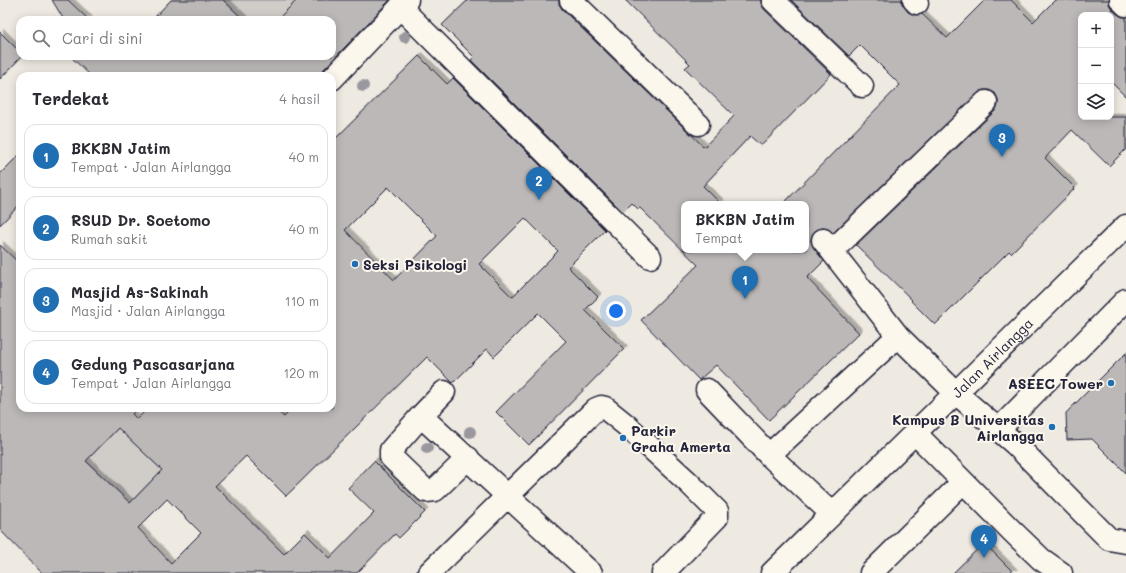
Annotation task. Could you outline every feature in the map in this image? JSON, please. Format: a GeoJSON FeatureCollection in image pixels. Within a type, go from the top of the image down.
{"type":"FeatureCollection","features":[{"type":"Feature","properties":{"kind":"main road"},"geometry":{"type":"LineString","coordinates":[[571,0],[698,124]]}},
{"type":"Feature","properties":{"kind":"main road"},"geometry":{"type":"LineString","coordinates":[[773,0],[862,86]]}},
{"type":"Feature","properties":{"kind":"main road"},"geometry":{"type":"LineString","coordinates":[[1120,0],[1126,5]]}},
{"type":"Feature","properties":{"kind":"main road"},"geometry":{"type":"LineString","coordinates":[[336,75],[404,3],[650,257]]}},
{"type":"Feature","properties":{"kind":"main road"},"geometry":{"type":"LineString","coordinates":[[986,102],[828,246],[898,336],[956,393],[1019,449],[1109,539],[1126,542]]}},
{"type":"Feature","properties":{"kind":"main road","name":"Jalan Airlangga"},"geometry":{"type":"LineString","coordinates":[[772,573],[1126,226]]}},
{"type":"Feature","properties":{"kind":"main road"},"geometry":{"type":"LineString","coordinates":[[998,430],[1126,300]]}},
{"type":"Feature","properties":{"kind":"main road"},"geometry":{"type":"LineString","coordinates":[[769,455],[898,336]]}},
{"type":"Feature","properties":{"kind":"main road"},"geometry":{"type":"LineString","coordinates":[[707,390],[769,455],[832,514]]}},
{"type":"Feature","properties":{"kind":"main road"},"geometry":{"type":"LineString","coordinates":[[444,392],[391,450],[391,456],[426,491],[435,490],[468,458]]}},
{"type":"Feature","properties":{"kind":"main road"},"geometry":{"type":"LineString","coordinates":[[429,573],[596,409],[600,407],[605,408],[626,425],[717,511],[717,517],[663,573]]}},
{"type":"Feature","properties":{"kind":"main road"},"geometry":{"type":"LineString","coordinates":[[421,416],[591,573]]}},
{"type":"Feature","properties":{"kind":"main road"},"geometry":{"type":"LineString","coordinates":[[913,435],[1038,561],[1056,573]]}},
{"type":"Feature","properties":{"kind":"main road"},"geometry":{"type":"LineString","coordinates":[[913,435],[1041,559],[1061,573]]}},
{"type":"Feature","properties":{"kind":"main road"},"geometry":{"type":"LineString","coordinates":[[871,573],[961,484]]}},
{"type":"Feature","properties":{"kind":"shaded area"},"geometry":{"type":"Polygon","coordinates":[[[223,0],[296,1],[281,16],[240,16],[223,0]]]}},
{"type":"Feature","properties":{"kind":"shaded area"},"geometry":{"type":"Polygon","coordinates":[[[118,428],[162,470],[130,503],[86,461],[118,428]]]}},
{"type":"Feature","properties":{"kind":"building"},"geometry":{"type":"Polygon","coordinates":[[[52,0],[68,0],[85,16],[62,16],[52,0]]]}},
{"type":"Feature","properties":{"kind":"building"},"geometry":{"type":"Polygon","coordinates":[[[171,0],[223,0],[240,16],[156,16],[171,0]]]}},
{"type":"Feature","properties":{"kind":"building"},"geometry":{"type":"Polygon","coordinates":[[[297,0],[390,0],[336,56],[336,16],[281,16],[297,0]]]}},
{"type":"Feature","properties":{"kind":"building"},"geometry":{"type":"Polygon","coordinates":[[[468,0],[559,0],[559,4],[562,9],[704,147],[734,116],[685,68],[690,64],[625,0],[761,0],[761,4],[764,9],[831,74],[761,146],[750,136],[703,186],[718,201],[681,201],[681,248],[640,208],[638,209],[632,203],[623,212],[471,60],[474,57],[442,25],[468,0]]]}},
{"type":"Feature","properties":{"kind":"building"},"geometry":{"type":"Polygon","coordinates":[[[791,0],[902,0],[902,4],[908,12],[914,15],[922,14],[947,38],[985,0],[1011,0],[1033,22],[1055,0],[1109,0],[1109,4],[1117,14],[1122,17],[1126,17],[1126,97],[1114,85],[1114,12],[1078,12],[1078,120],[1114,120],[1114,117],[1126,117],[1126,149],[1109,166],[1072,130],[1045,158],[1075,188],[1011,253],[1009,251],[935,325],[911,301],[912,300],[856,245],[995,111],[998,105],[998,99],[995,93],[989,90],[983,90],[978,93],[833,233],[828,229],[822,228],[816,230],[812,235],[811,241],[813,247],[824,261],[807,278],[859,333],[769,420],[716,365],[699,380],[641,320],[698,265],[686,253],[809,253],[809,201],[786,201],[900,85],[860,45],[849,56],[791,0]]]}},
{"type":"Feature","properties":{"kind":"building"},"geometry":{"type":"Polygon","coordinates":[[[0,32],[16,48],[16,60],[18,60],[0,79],[0,32]]]}},
{"type":"Feature","properties":{"kind":"building"},"geometry":{"type":"Polygon","coordinates":[[[419,56],[447,84],[453,78],[605,230],[568,267],[598,297],[585,310],[624,349],[529,445],[496,412],[566,341],[538,313],[494,357],[487,349],[453,383],[427,357],[286,496],[246,456],[215,486],[284,554],[305,533],[330,558],[374,513],[348,488],[374,461],[425,512],[399,538],[395,534],[357,573],[42,573],[0,530],[0,245],[16,260],[16,412],[134,412],[132,414],[137,419],[144,412],[278,412],[284,417],[289,412],[336,412],[336,138],[419,56]],[[388,187],[345,230],[394,280],[437,236],[388,187]],[[525,218],[479,264],[512,297],[558,251],[525,218]],[[118,428],[86,461],[130,503],[162,470],[118,428]],[[167,499],[138,528],[171,563],[201,533],[167,499]]]}},
{"type":"Feature","properties":{"kind":"building"},"geometry":{"type":"Polygon","coordinates":[[[74,60],[333,60],[322,72],[87,72],[74,60]]]}},
{"type":"Feature","properties":{"kind":"building"},"geometry":{"type":"Polygon","coordinates":[[[16,158],[16,208],[0,225],[0,174],[16,158]]]}},
{"type":"Feature","properties":{"kind":"building","name":"ASEEC Tower"},"geometry":{"type":"Polygon","coordinates":[[[1126,353],[1126,473],[1092,439],[1067,440],[1066,413],[1126,353]]]}},
{"type":"Feature","properties":{"kind":"building"},"geometry":{"type":"Polygon","coordinates":[[[984,543],[1014,573],[953,573],[984,543]]]}},
{"type":"Feature","properties":{"kind":"place","name":"Masjid As-Sakinah"},"geometry":{"type":"Point","coordinates":[1002,157]}},
{"type":"Feature","properties":{"kind":"place","name":"RSUD Dr. Soetomo"},"geometry":{"type":"Point","coordinates":[539,200]}},
{"type":"Feature","properties":{"kind":"place","name":"Seksi Psikologi"},"geometry":{"type":"Point","coordinates":[355,264]}},
{"type":"Feature","properties":{"kind":"place","name":"BKKBN Jatim"},"geometry":{"type":"Point","coordinates":[745,299]}},
{"type":"Feature","properties":{"kind":"place","name":"ASEEC Tower"},"geometry":{"type":"Point","coordinates":[1111,383]}},
{"type":"Feature","properties":{"kind":"place","name":"Kampus B Universitas Airlangga"},"geometry":{"type":"Point","coordinates":[1052,427]}},
{"type":"Feature","properties":{"kind":"place","name":"Parkir Graha Amerta"},"geometry":{"type":"Point","coordinates":[623,438]}},
{"type":"Feature","properties":{"kind":"place","name":"Gedung Pascasarjana"},"geometry":{"type":"Point","coordinates":[984,558]}}]}
